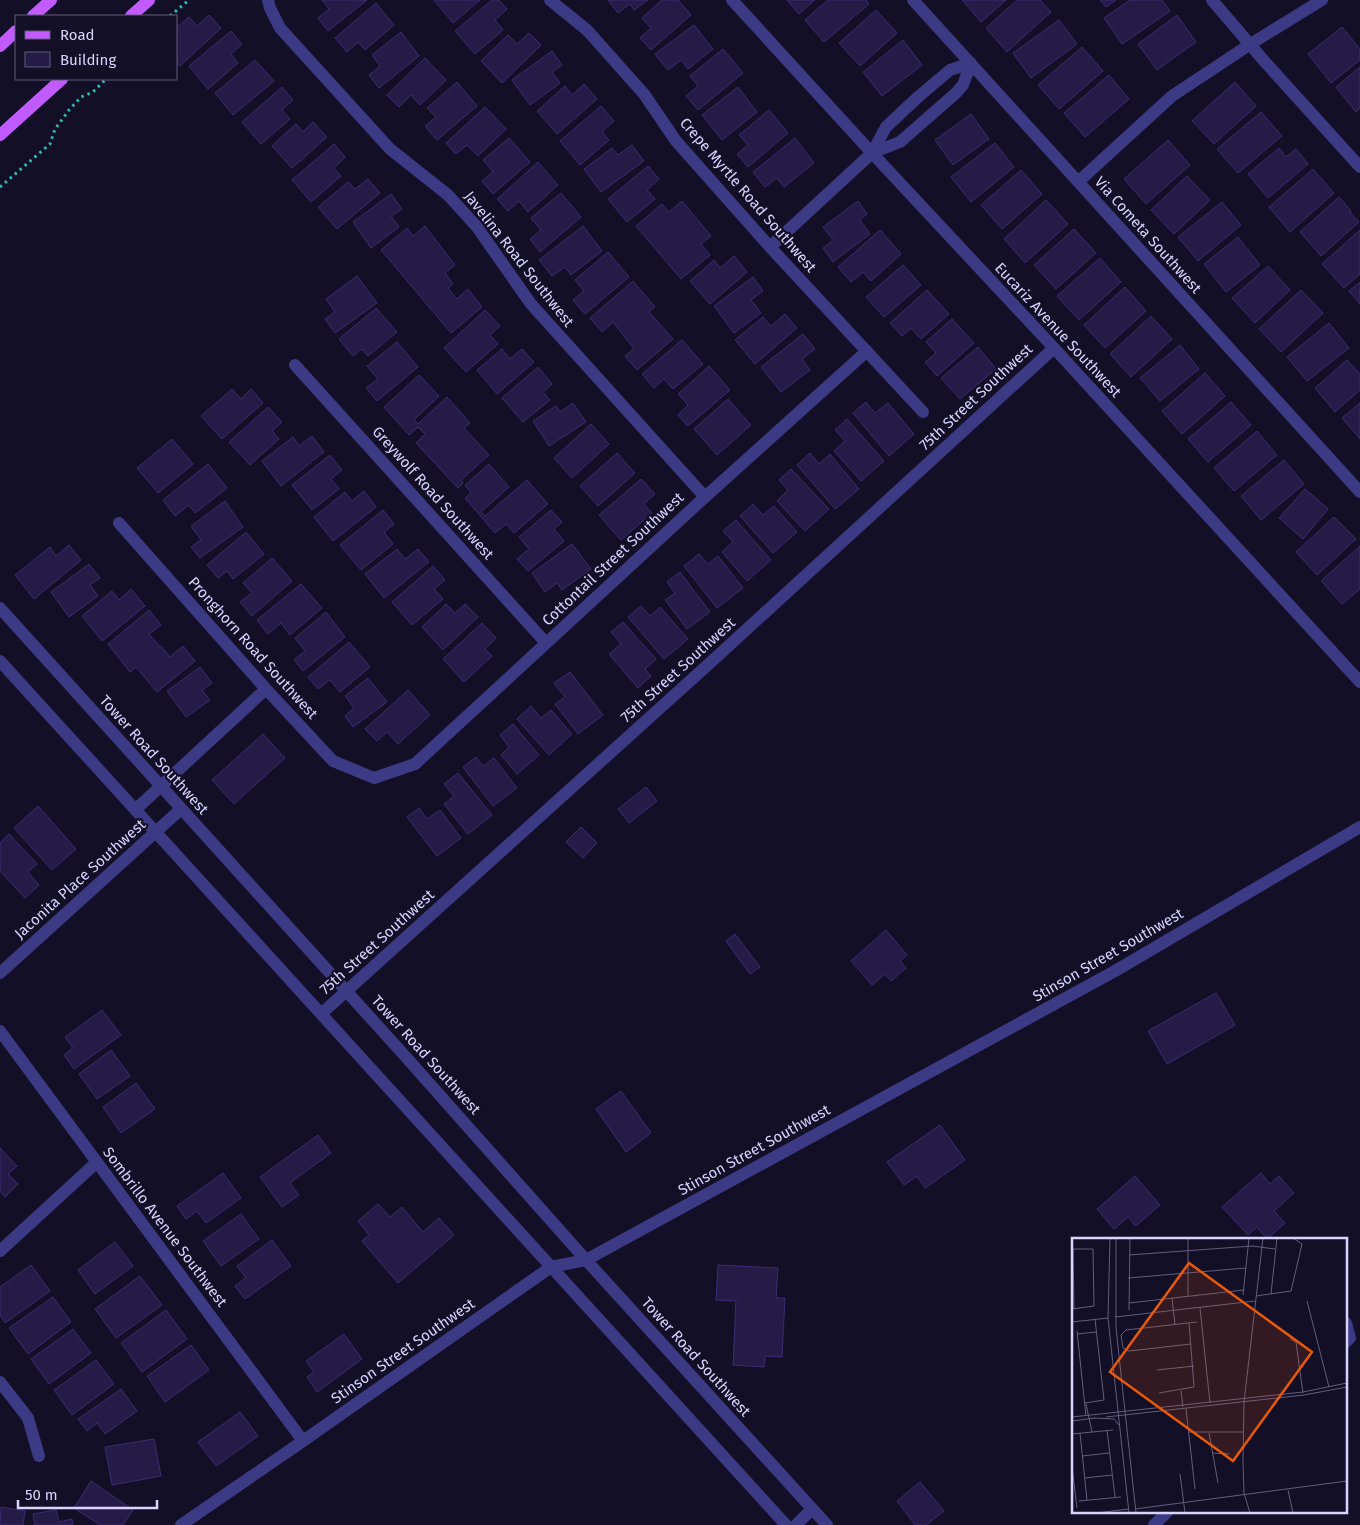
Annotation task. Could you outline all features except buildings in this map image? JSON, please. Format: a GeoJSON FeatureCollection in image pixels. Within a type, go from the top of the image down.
{"type":"FeatureCollection","features":[{"type":"Feature","properties":{"kind":"main road"},"geometry":{"type":"LineString","coordinates":[[34,15],[51,0]]}},
{"type":"Feature","properties":{"kind":"main road"},"geometry":{"type":"LineString","coordinates":[[132,15],[149,0]]}},
{"type":"Feature","properties":{"kind":"main road"},"geometry":{"type":"LineString","coordinates":[[0,46],[15,32]]}},
{"type":"Feature","properties":{"kind":"main road"},"geometry":{"type":"LineString","coordinates":[[0,135],[61,80]]}},
{"type":"Feature","properties":{"kind":"street","name":"Javelina Road Southwest"},"geometry":{"type":"LineString","coordinates":[[268,0],[280,28],[390,148],[448,195],[477,227],[530,304],[705,497]]}},
{"type":"Feature","properties":{"kind":"street","name":"Crepe Myrtle Road Southwest"},"geometry":{"type":"LineString","coordinates":[[550,0],[587,30],[644,94],[676,142],[770,247],[923,412]]}},
{"type":"Feature","properties":{"kind":"street","name":"Eucariz Avenue Southwest"},"geometry":{"type":"LineString","coordinates":[[732,0],[1360,682]]}},
{"type":"Feature","properties":{"kind":"street","name":"Via Cometa Southwest"},"geometry":{"type":"LineString","coordinates":[[914,0],[1360,492]]}},
{"type":"Feature","properties":{"kind":"street"},"geometry":{"type":"LineString","coordinates":[[1212,0],[1360,167]]}},
{"type":"Feature","properties":{"kind":"street"},"geometry":{"type":"LineString","coordinates":[[1078,182],[1172,96],[1322,0]]}},
{"type":"Feature","properties":{"kind":"street"},"geometry":{"type":"LineString","coordinates":[[872,153],[900,142],[956,93],[964,85],[971,63]]}},
{"type":"Feature","properties":{"kind":"street"},"geometry":{"type":"LineString","coordinates":[[770,247],[872,153],[886,127],[918,96],[950,70],[971,63]]}},
{"type":"Feature","properties":{"kind":"street","name":"75th Street Southwest"},"geometry":{"type":"LineString","coordinates":[[321,1014],[711,662],[1054,348]]}},
{"type":"Feature","properties":{"kind":"street","name":"Cottontail Street Southwest"},"geometry":{"type":"LineString","coordinates":[[374,778],[415,764],[867,351]]}},
{"type":"Feature","properties":{"kind":"street","name":"Greywolf Road Southwest"},"geometry":{"type":"LineString","coordinates":[[295,365],[546,644]]}},
{"type":"Feature","properties":{"kind":"street","name":"Pronghorn Road Southwest"},"geometry":{"type":"LineString","coordinates":[[119,523],[266,689],[333,761],[374,778]]}},
{"type":"Feature","properties":{"kind":"street","name":"Tower Road Southwest"},"geometry":{"type":"LineString","coordinates":[[0,608],[827,1525]]}},
{"type":"Feature","properties":{"kind":"street"},"geometry":{"type":"LineString","coordinates":[[0,661],[786,1525]]}},
{"type":"Feature","properties":{"kind":"street"},"geometry":{"type":"LineString","coordinates":[[135,810],[266,689]]}},
{"type":"Feature","properties":{"kind":"street","name":"Jaconita Place Southwest"},"geometry":{"type":"LineString","coordinates":[[0,973],[181,809]]}},
{"type":"Feature","properties":{"kind":"street","name":"Stinson Street Southwest"},"geometry":{"type":"LineString","coordinates":[[181,1525],[551,1267],[586,1260],[1116,971],[1360,827]]}},
{"type":"Feature","properties":{"kind":"street","name":"Sombrillo Avenue Southwest"},"geometry":{"type":"LineString","coordinates":[[0,1031],[304,1441]]}},
{"type":"Feature","properties":{"kind":"street"},"geometry":{"type":"LineString","coordinates":[[0,1251],[97,1162]]}},
{"type":"Feature","properties":{"kind":"street"},"geometry":{"type":"LineString","coordinates":[[0,1382],[28,1418],[39,1456]]}},
{"type":"Feature","properties":{"kind":"street"},"geometry":{"type":"LineString","coordinates":[[796,1525],[812,1509]]}},
{"type":"Feature","properties":{"kind":"street"},"geometry":{"type":"LineString","coordinates":[[1154,1525],[1167,1512]]}},
{"type":"Feature","properties":{"kind":"path"},"geometry":{"type":"LineString","coordinates":[[171,15],[189,0]]}},
{"type":"Feature","properties":{"kind":"path"},"geometry":{"type":"LineString","coordinates":[[0,187],[50,144],[55,128],[69,110],[82,97],[93,92],[105,80]]}}]}
